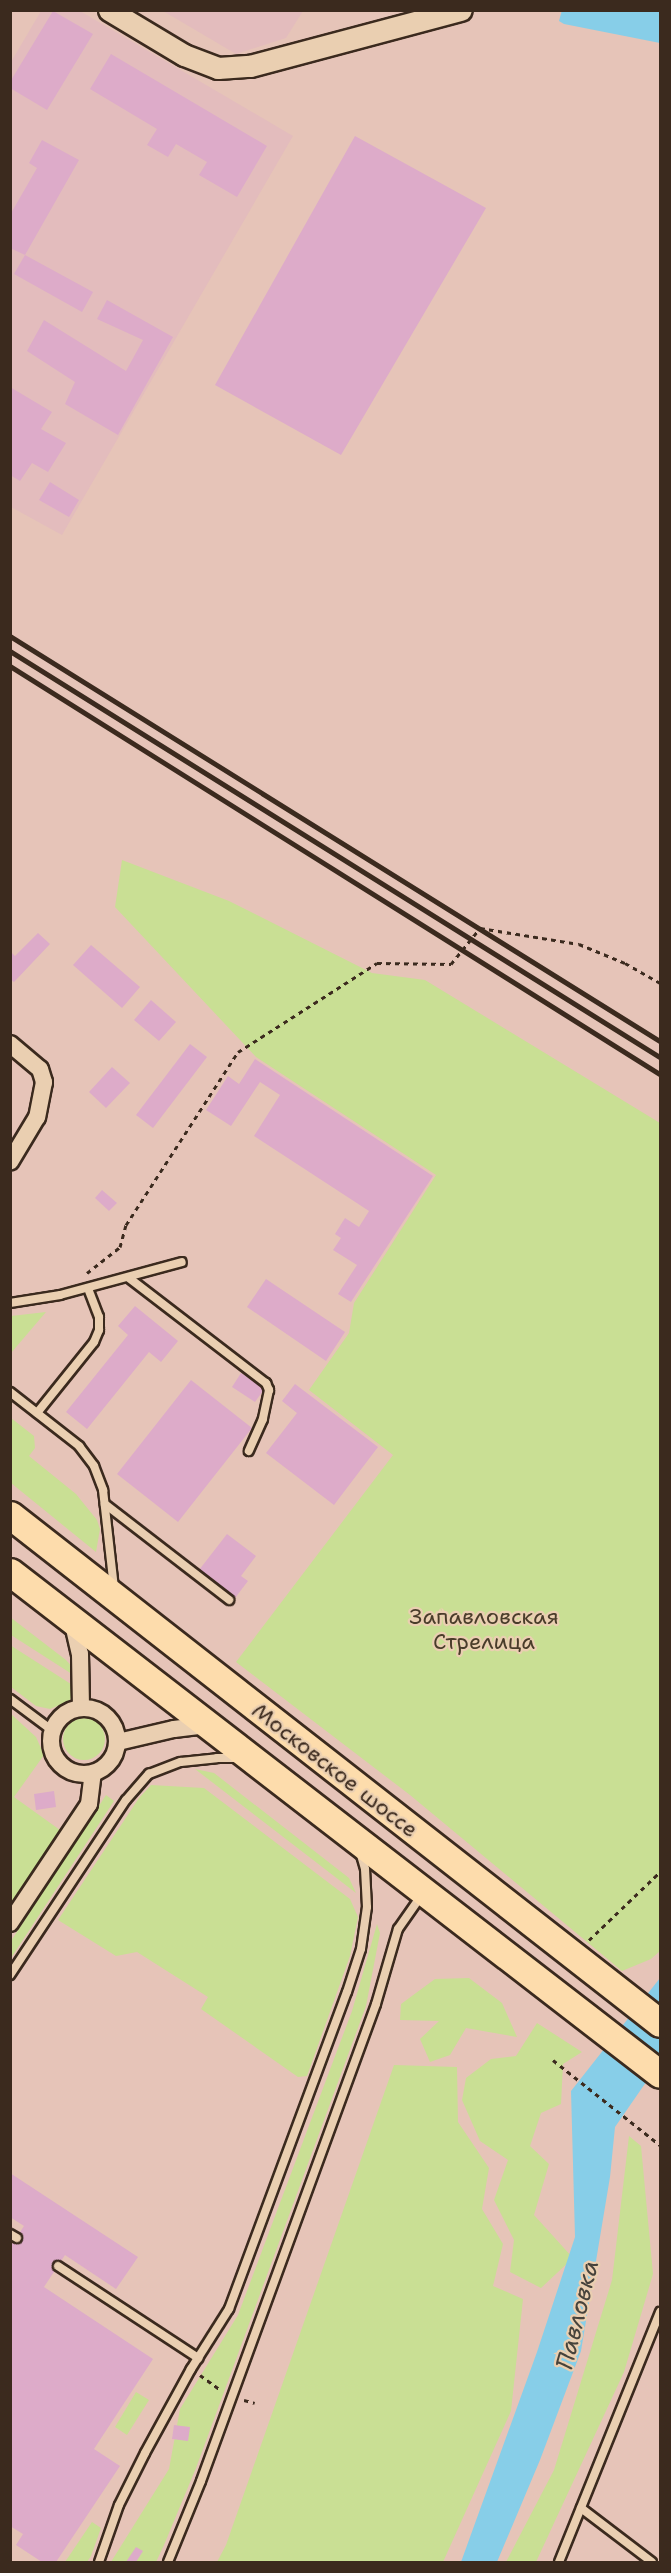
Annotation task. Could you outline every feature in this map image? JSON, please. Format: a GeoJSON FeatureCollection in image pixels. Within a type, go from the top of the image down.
{"type":"FeatureCollection","features":[{"type":"Feature","properties":{"kind":"main road","name":"Московское шоссе"},"geometry":{"type":"LineString","coordinates":[[10,1515],[584,1955],[660,2023]]}},
{"type":"Feature","properties":{"kind":"main road","name":"Московское шоссе"},"geometry":{"type":"LineString","coordinates":[[10,1572],[660,2074]]}},
{"type":"Feature","properties":{"kind":"street"},"geometry":{"type":"LineString","coordinates":[[109,10],[184,55],[218,68],[250,66],[461,10]]}},
{"type":"Feature","properties":{"kind":"street"},"geometry":{"type":"LineString","coordinates":[[10,1044],[40,1070],[44,1082],[37,1117],[10,1162]]}},
{"type":"Feature","properties":{"kind":"street"},"geometry":{"type":"LineString","coordinates":[[72,1620],[80,1654],[81,1708]]}},
{"type":"Feature","properties":{"kind":"street"},"geometry":{"type":"LineString","coordinates":[[81,1708],[90,1708],[107,1717],[117,1733],[118,1742],[111,1762],[93,1773],[73,1772],[57,1760],[51,1741],[53,1731],[64,1716],[81,1708]]}},
{"type":"Feature","properties":{"kind":"street"},"geometry":{"type":"LineString","coordinates":[[118,1742],[174,1728],[209,1725]]}},
{"type":"Feature","properties":{"kind":"street"},"geometry":{"type":"LineString","coordinates":[[10,1923],[89,1804],[93,1773]]}},
{"type":"Feature","properties":{"kind":"lane"},"geometry":{"type":"LineString","coordinates":[[10,1303],[88,1288],[182,1262]]}},
{"type":"Feature","properties":{"kind":"lane"},"geometry":{"type":"LineString","coordinates":[[129,1278],[266,1383],[269,1390],[263,1419],[249,1451]]}},
{"type":"Feature","properties":{"kind":"lane"},"geometry":{"type":"LineString","coordinates":[[38,1413],[94,1342],[99,1330],[99,1317],[88,1288]]}},
{"type":"Feature","properties":{"kind":"lane"},"geometry":{"type":"LineString","coordinates":[[10,1392],[86,1453],[100,1480],[105,1504],[114,1596]]}},
{"type":"Feature","properties":{"kind":"lane"},"geometry":{"type":"LineString","coordinates":[[105,1504],[229,1600]]}},
{"type":"Feature","properties":{"kind":"lane"},"geometry":{"type":"LineString","coordinates":[[10,1699],[53,1731]]}},
{"type":"Feature","properties":{"kind":"lane"},"geometry":{"type":"LineString","coordinates":[[10,1975],[126,1800],[149,1774],[181,1762],[217,1758],[251,1758]]}},
{"type":"Feature","properties":{"kind":"lane"},"geometry":{"type":"LineString","coordinates":[[99,2562],[119,2505],[198,2358],[229,2309],[361,1949],[367,1898],[365,1869],[356,1840]]}},
{"type":"Feature","properties":{"kind":"lane"},"geometry":{"type":"LineString","coordinates":[[168,2562],[201,2481],[376,2004],[398,1929],[423,1893]]}},
{"type":"Feature","properties":{"kind":"lane"},"geometry":{"type":"LineString","coordinates":[[58,2266],[198,2358]]}},
{"type":"Feature","properties":{"kind":"lane"},"geometry":{"type":"LineString","coordinates":[[559,2562],[660,2312]]}},
{"type":"Feature","properties":{"kind":"lane"},"geometry":{"type":"LineString","coordinates":[[581,2508],[652,2562]]}},
{"type":"Feature","properties":{"kind":"path"},"geometry":{"type":"LineString","coordinates":[[85,1275],[120,1247],[126,1225],[238,1053],[376,963],[451,964],[480,928],[579,944],[625,963],[660,983]]}},
{"type":"Feature","properties":{"kind":"path"},"geometry":{"type":"LineString","coordinates":[[584,1955],[606,1922],[660,1872]]}},
{"type":"Feature","properties":{"kind":"path"},"geometry":{"type":"LineString","coordinates":[[553,2060],[660,2145]]}},
{"type":"Feature","properties":{"kind":"shaded area"},"geometry":{"type":"Polygon","coordinates":[[[41,11],[80,11],[293,136],[62,535],[11,507],[11,62],[41,11]]]}},
{"type":"Feature","properties":{"kind":"shaded area"},"geometry":{"type":"Polygon","coordinates":[[[163,11],[303,11],[286,38],[236,54],[163,11]]]}},
{"type":"Feature","properties":{"kind":"green space","name":"Запавловская Стрелица"},"geometry":{"type":"Polygon","coordinates":[[[122,860],[229,901],[372,973],[425,980],[660,1123],[660,1951],[651,1959],[622,1971],[410,1795],[236,1662],[393,1455],[309,1390],[349,1333],[354,1303],[436,1175],[256,1057],[115,907],[122,860]]]}},
{"type":"Feature","properties":{"kind":"green space"},"geometry":{"type":"Polygon","coordinates":[[[46,1312],[11,1353],[11,1316],[46,1312]]]}},
{"type":"Feature","properties":{"kind":"green space"},"geometry":{"type":"Polygon","coordinates":[[[11,1418],[34,1436],[35,1448],[29,1456],[76,1494],[97,1520],[100,1529],[96,1552],[11,1483],[11,1418]]]}},
{"type":"Feature","properties":{"kind":"green space"},"geometry":{"type":"Polygon","coordinates":[[[10,1617],[66,1660],[74,1669],[75,1676],[11,1635],[10,1617]]]}},
{"type":"Feature","properties":{"kind":"green space"},"geometry":{"type":"Polygon","coordinates":[[[10,1645],[74,1686],[74,1694],[69,1701],[50,1709],[36,1706],[11,1687],[10,1645]]]}},
{"type":"Feature","properties":{"kind":"green space"},"geometry":{"type":"Polygon","coordinates":[[[11,1714],[36,1737],[44,1755],[14,1797],[60,1830],[11,1907],[11,1714]]]}},
{"type":"Feature","properties":{"kind":"green space"},"geometry":{"type":"Polygon","coordinates":[[[84,1718],[99,1724],[105,1739],[99,1754],[84,1760],[69,1754],[63,1739],[69,1724],[84,1718]]]}},
{"type":"Feature","properties":{"kind":"green space"},"geometry":{"type":"Polygon","coordinates":[[[195,1769],[214,1773],[349,1878],[356,1893],[195,1769]]]}},
{"type":"Feature","properties":{"kind":"green space"},"geometry":{"type":"Polygon","coordinates":[[[151,1785],[204,1788],[350,1899],[358,1917],[350,1956],[307,2076],[298,2077],[201,2009],[208,1997],[137,1952],[116,1956],[58,1920],[139,1798],[151,1785]]]}},
{"type":"Feature","properties":{"kind":"green space"},"geometry":{"type":"Polygon","coordinates":[[[106,1795],[114,1801],[11,1958],[11,1941],[106,1795]]]}},
{"type":"Feature","properties":{"kind":"green space"},"geometry":{"type":"Polygon","coordinates":[[[377,1924],[380,1933],[366,2006],[196,2468],[164,2545],[156,2562],[111,2562],[169,2469],[180,2409],[238,2315],[352,2011],[377,1924]]]}},
{"type":"Feature","properties":{"kind":"green space"},"geometry":{"type":"Polygon","coordinates":[[[469,1978],[502,2003],[517,2037],[466,2028],[450,2055],[430,2062],[420,2039],[439,2021],[400,2020],[401,2004],[435,1979],[469,1978]]]}},
{"type":"Feature","properties":{"kind":"green space"},"geometry":{"type":"Polygon","coordinates":[[[537,2023],[582,2052],[563,2064],[561,2104],[541,2113],[530,2146],[549,2164],[534,2215],[573,2258],[541,2288],[510,2272],[514,2240],[494,2200],[508,2160],[480,2141],[462,2100],[466,2078],[491,2059],[516,2056],[537,2023]]]}},
{"type":"Feature","properties":{"kind":"green space"},"geometry":{"type":"Polygon","coordinates":[[[394,2065],[457,2067],[458,2122],[489,2168],[482,2209],[503,2244],[493,2286],[523,2299],[511,2411],[443,2562],[217,2562],[226,2545],[394,2065]]]}},
{"type":"Feature","properties":{"kind":"green space"},"geometry":{"type":"Polygon","coordinates":[[[629,2136],[641,2146],[653,2274],[624,2372],[536,2562],[506,2562],[554,2470],[612,2280],[629,2136]]]}},
{"type":"Feature","properties":{"kind":"green space"},"geometry":{"type":"Polygon","coordinates":[[[136,2392],[149,2400],[127,2435],[115,2427],[136,2392]]]}},
{"type":"Feature","properties":{"kind":"green space"},"geometry":{"type":"Polygon","coordinates":[[[92,2522],[101,2528],[87,2562],[65,2562],[92,2522]]]}},
{"type":"Feature","properties":{"kind":"water"},"geometry":{"type":"Polygon","coordinates":[[[562,10],[660,11],[660,43],[564,24],[559,21],[562,10]]]}},
{"type":"Feature","properties":{"kind":"water","name":"Павловка"},"geometry":{"type":"Polygon","coordinates":[[[660,1978],[660,2062],[615,2127],[610,2177],[581,2351],[540,2460],[497,2562],[461,2562],[537,2352],[575,2237],[571,2091],[660,1978]]]}},
{"type":"Feature","properties":{"kind":"building"},"geometry":{"type":"Polygon","coordinates":[[[53,11],[93,34],[47,110],[10,88],[10,82],[53,11]]]}},
{"type":"Feature","properties":{"kind":"building"},"geometry":{"type":"Polygon","coordinates":[[[111,54],[267,146],[237,197],[199,175],[207,162],[176,144],[168,157],[147,145],[157,129],[90,89],[111,54]]]}},
{"type":"Feature","properties":{"kind":"building"},"geometry":{"type":"Polygon","coordinates":[[[355,136],[486,208],[341,455],[215,385],[355,136]]]}},
{"type":"Feature","properties":{"kind":"building"},"geometry":{"type":"Polygon","coordinates":[[[42,140],[79,160],[25,255],[10,248],[10,215],[37,168],[29,163],[42,140]]]}},
{"type":"Feature","properties":{"kind":"building"},"geometry":{"type":"Polygon","coordinates":[[[25,255],[93,292],[82,312],[14,274],[25,255]]]}},
{"type":"Feature","properties":{"kind":"building"},"geometry":{"type":"Polygon","coordinates":[[[107,300],[173,337],[118,435],[65,404],[75,382],[27,351],[44,320],[126,371],[143,340],[97,319],[107,300]]]}},
{"type":"Feature","properties":{"kind":"building"},"geometry":{"type":"Polygon","coordinates":[[[10,387],[52,412],[41,429],[66,443],[48,472],[32,463],[20,481],[10,475],[10,387]]]}},
{"type":"Feature","properties":{"kind":"building"},"geometry":{"type":"Polygon","coordinates":[[[50,482],[79,500],[69,517],[39,500],[50,482]]]}},
{"type":"Feature","properties":{"kind":"building"},"geometry":{"type":"Polygon","coordinates":[[[38,933],[50,944],[14,982],[10,979],[10,951],[15,956],[38,933]]]}},
{"type":"Feature","properties":{"kind":"building"},"geometry":{"type":"Polygon","coordinates":[[[91,945],[140,987],[122,1008],[73,965],[91,945]]]}},
{"type":"Feature","properties":{"kind":"building"},"geometry":{"type":"Polygon","coordinates":[[[151,1000],[176,1022],[159,1041],[134,1020],[151,1000]]]}},
{"type":"Feature","properties":{"kind":"building"},"geometry":{"type":"Polygon","coordinates":[[[190,1044],[207,1057],[153,1128],[136,1115],[190,1044]]]}},
{"type":"Feature","properties":{"kind":"building"},"geometry":{"type":"Polygon","coordinates":[[[255,1059],[433,1176],[351,1302],[338,1294],[357,1265],[333,1250],[341,1238],[335,1234],[345,1218],[359,1227],[369,1211],[254,1136],[280,1095],[260,1082],[231,1126],[206,1110],[228,1076],[239,1084],[255,1059]]]}},
{"type":"Feature","properties":{"kind":"building"},"geometry":{"type":"Polygon","coordinates":[[[112,1067],[130,1083],[106,1108],[89,1092],[112,1067]]]}},
{"type":"Feature","properties":{"kind":"building"},"geometry":{"type":"Polygon","coordinates":[[[102,1190],[117,1203],[109,1211],[95,1198],[102,1190]]]}},
{"type":"Feature","properties":{"kind":"building"},"geometry":{"type":"Polygon","coordinates":[[[266,1279],[345,1332],[326,1361],[247,1307],[266,1279]]]}},
{"type":"Feature","properties":{"kind":"building"},"geometry":{"type":"Polygon","coordinates":[[[135,1306],[178,1341],[161,1362],[149,1352],[87,1429],[66,1412],[128,1335],[118,1326],[135,1306]]]}},
{"type":"Feature","properties":{"kind":"building"},"geometry":{"type":"Polygon","coordinates":[[[241,1373],[265,1388],[255,1402],[232,1387],[241,1373]]]}},
{"type":"Feature","properties":{"kind":"building"},"geometry":{"type":"Polygon","coordinates":[[[191,1380],[252,1428],[178,1522],[117,1474],[191,1380]]]}},
{"type":"Feature","properties":{"kind":"building"},"geometry":{"type":"Polygon","coordinates":[[[295,1384],[378,1447],[334,1505],[266,1453],[297,1413],[282,1401],[295,1384]]]}},
{"type":"Feature","properties":{"kind":"building"},"geometry":{"type":"Polygon","coordinates":[[[227,1534],[256,1556],[241,1576],[248,1581],[235,1598],[199,1570],[227,1534]]]}},
{"type":"Feature","properties":{"kind":"building"},"geometry":{"type":"Polygon","coordinates":[[[54,1791],[56,1807],[36,1810],[34,1794],[54,1791]]]}},
{"type":"Feature","properties":{"kind":"building"},"geometry":{"type":"Polygon","coordinates":[[[10,2173],[138,2257],[116,2289],[65,2255],[44,2287],[153,2359],[94,2449],[120,2466],[56,2562],[42,2562],[16,2545],[23,2534],[10,2526],[10,2247],[24,2226],[10,2217],[10,2173]]]}},
{"type":"Feature","properties":{"kind":"building"},"geometry":{"type":"Polygon","coordinates":[[[174,2425],[190,2427],[188,2441],[172,2439],[174,2425]]]}},
{"type":"Feature","properties":{"kind":"building"},"geometry":{"type":"Polygon","coordinates":[[[136,2547],[143,2551],[136,2562],[126,2562],[136,2547]]]}},
{"type":"Feature","properties":{"kind":"railway"},"geometry":{"type":"LineString","coordinates":[[10,636],[660,1041]]}},
{"type":"Feature","properties":{"kind":"railway"},"geometry":{"type":"LineString","coordinates":[[10,651],[660,1057]]}},
{"type":"Feature","properties":{"kind":"railway"},"geometry":{"type":"LineString","coordinates":[[10,666],[660,1074]]}}]}
